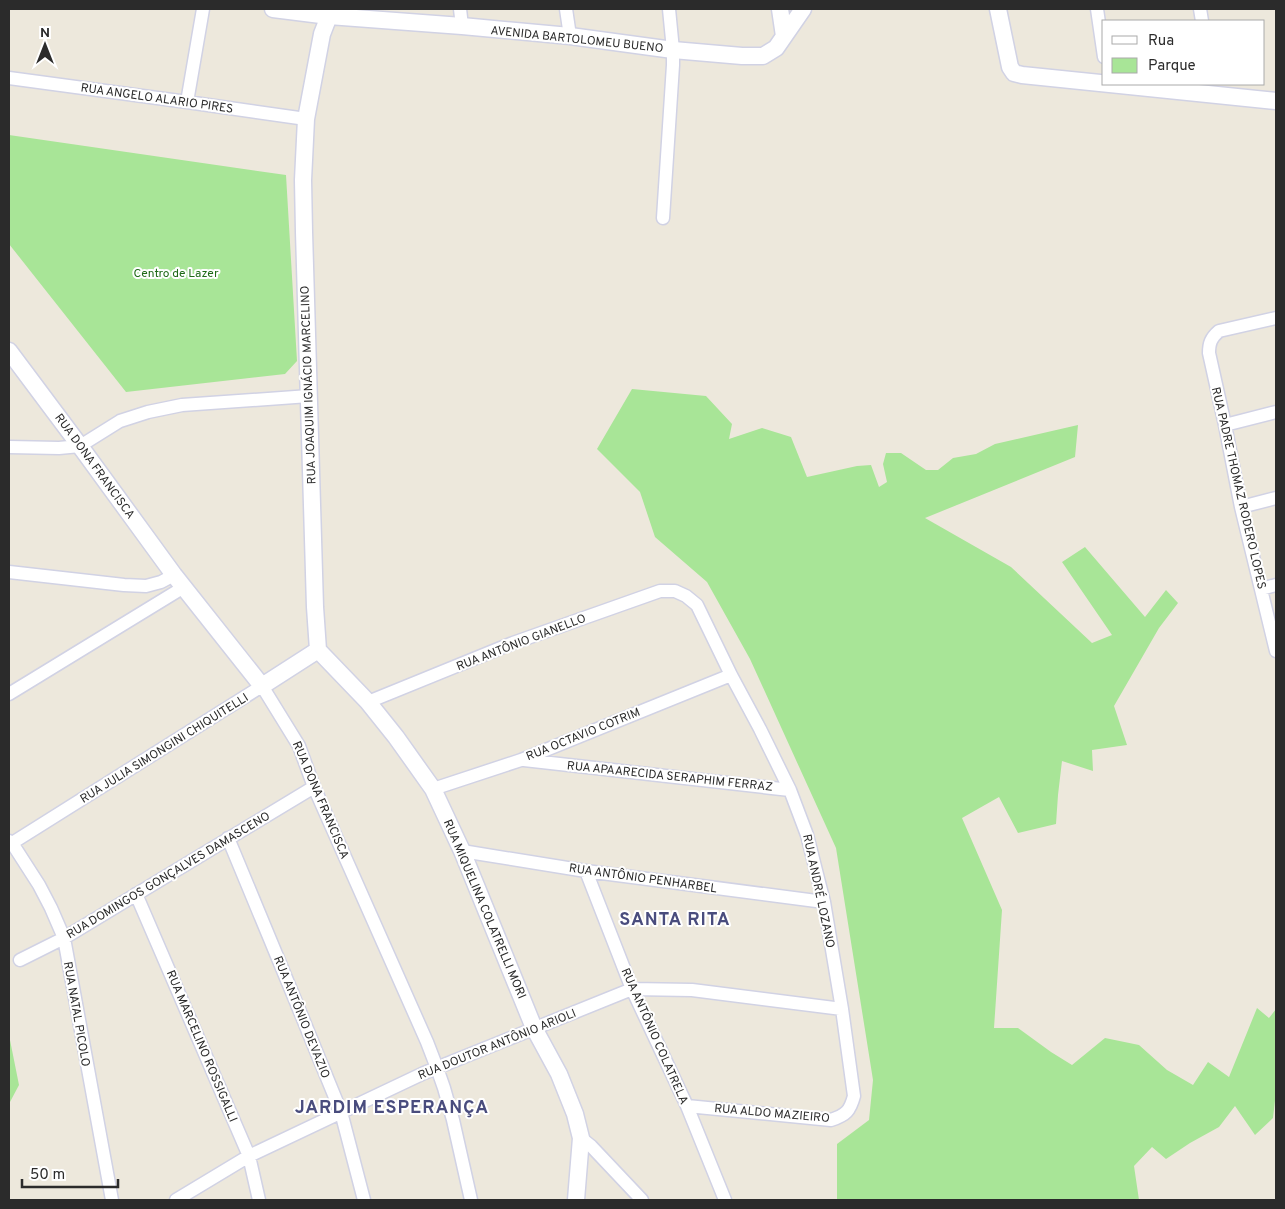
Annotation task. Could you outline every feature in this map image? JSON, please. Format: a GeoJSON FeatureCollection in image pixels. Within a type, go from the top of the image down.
{"type":"FeatureCollection","features":[{"type":"Feature","properties":{"kind":"street"},"geometry":{"type":"LineString","coordinates":[[187,102],[203,9]]}},
{"type":"Feature","properties":{"kind":"street","name":"AVENIDA BARTOLOMEU BUENO"},"geometry":{"type":"LineString","coordinates":[[273,9],[329,12],[570,36],[674,50],[742,56],[763,56],[776,48],[803,9]]}},
{"type":"Feature","properties":{"kind":"street"},"geometry":{"type":"LineString","coordinates":[[460,9],[462,26]]}},
{"type":"Feature","properties":{"kind":"street"},"geometry":{"type":"LineString","coordinates":[[566,9],[570,36]]}},
{"type":"Feature","properties":{"kind":"street"},"geometry":{"type":"LineString","coordinates":[[663,218],[674,50],[669,9]]}},
{"type":"Feature","properties":{"kind":"street"},"geometry":{"type":"LineString","coordinates":[[780,9],[784,36]]}},
{"type":"Feature","properties":{"kind":"street"},"geometry":{"type":"LineString","coordinates":[[998,9],[1010,67],[1014,73],[1102,83]]}},
{"type":"Feature","properties":{"kind":"street"},"geometry":{"type":"LineString","coordinates":[[1097,9],[1102,43]]}},
{"type":"Feature","properties":{"kind":"street","name":"RUA JOAQUIM IGNÁCIO MARCELINO"},"geometry":{"type":"LineString","coordinates":[[318,650],[315,607],[303,180],[306,119],[322,34],[329,12]]}},
{"type":"Feature","properties":{"kind":"street","name":"RUA ANGELO ALARIO PIRES"},"geometry":{"type":"LineString","coordinates":[[9,78],[306,119]]}},
{"type":"Feature","properties":{"kind":"street"},"geometry":{"type":"LineString","coordinates":[[1129,85],[1211,89],[1276,101]]}},
{"type":"Feature","properties":{"kind":"street","name":"RUA PADRE THOMAZ RODERO LOPES"},"geometry":{"type":"LineString","coordinates":[[1276,318],[1219,331],[1213,336],[1209,344],[1209,353],[1241,507],[1276,651]]}},
{"type":"Feature","properties":{"kind":"street","name":"RUA DONA FRANCISCA"},"geometry":{"type":"LineString","coordinates":[[9,351],[179,581],[262,686],[299,746],[314,787],[437,1068],[453,1120],[471,1200]]}},
{"type":"Feature","properties":{"kind":"street"},"geometry":{"type":"LineString","coordinates":[[9,448],[80,446],[120,421],[148,412],[182,405],[309,396]]}},
{"type":"Feature","properties":{"kind":"street"},"geometry":{"type":"LineString","coordinates":[[1225,425],[1276,412]]}},
{"type":"Feature","properties":{"kind":"street"},"geometry":{"type":"LineString","coordinates":[[1241,507],[1276,498]]}},
{"type":"Feature","properties":{"kind":"street"},"geometry":{"type":"LineString","coordinates":[[9,572],[124,586],[146,586],[161,582],[179,581]]}},
{"type":"Feature","properties":{"kind":"street"},"geometry":{"type":"LineString","coordinates":[[9,694],[179,581]]}},
{"type":"Feature","properties":{"kind":"street"},"geometry":{"type":"LineString","coordinates":[[1261,589],[1276,585]]}},
{"type":"Feature","properties":{"kind":"street","name":"RUA ANTÔNIO GIANELLO"},"geometry":{"type":"LineString","coordinates":[[368,702],[522,640],[660,591],[675,591]]}},
{"type":"Feature","properties":{"kind":"street","name":"RUA ANDRÉ LOZANO"},"geometry":{"type":"LineString","coordinates":[[675,591],[686,596],[697,605],[790,790],[807,835],[824,902],[842,1009],[854,1096],[852,1106]]}},
{"type":"Feature","properties":{"kind":"street","name":"RUA JULIA SIMONGINI CHIQUITELLI"},"geometry":{"type":"LineString","coordinates":[[10,843],[318,650]]}},
{"type":"Feature","properties":{"kind":"street","name":"RUA MIQUELINA COLATRELLI MORI"},"geometry":{"type":"LineString","coordinates":[[318,650],[368,702],[433,789],[462,852],[534,1028],[559,1074],[575,1114],[581,1138],[576,1200]]}},
{"type":"Feature","properties":{"kind":"street","name":"RUA OCTAVIO COTRIM"},"geometry":{"type":"LineString","coordinates":[[433,789],[521,760],[731,675]]}},
{"type":"Feature","properties":{"kind":"street","name":"RUA APAARECIDA SERAPHIM FERRAZ"},"geometry":{"type":"LineString","coordinates":[[521,760],[790,790]]}},
{"type":"Feature","properties":{"kind":"street","name":"RUA DOMINGOS GONÇALVES DAMASCENO"},"geometry":{"type":"LineString","coordinates":[[20,960],[64,938],[314,787]]}},
{"type":"Feature","properties":{"kind":"street","name":"RUA ANTÔNIO DEVAZIO"},"geometry":{"type":"LineString","coordinates":[[228,838],[340,1112],[364,1200]]}},
{"type":"Feature","properties":{"kind":"street","name":"RUA NATAL PICOLO"},"geometry":{"type":"LineString","coordinates":[[10,843],[39,885],[64,938],[112,1200]]}},
{"type":"Feature","properties":{"kind":"street","name":"RUA ANTÔNIO PENHARBEL"},"geometry":{"type":"LineString","coordinates":[[462,852],[586,871],[824,902]]}},
{"type":"Feature","properties":{"kind":"street","name":"RUA ANTÔNIO COLATRELA"},"geometry":{"type":"LineString","coordinates":[[586,871],[632,989],[687,1106],[725,1200]]}},
{"type":"Feature","properties":{"kind":"street","name":"RUA MARCELINO ROSSIGALLI"},"geometry":{"type":"LineString","coordinates":[[136,894],[249,1156],[260,1200]]}},
{"type":"Feature","properties":{"kind":"street","name":"RUA DOUTOR ANTÔNIO ARIOLI"},"geometry":{"type":"LineString","coordinates":[[176,1200],[249,1156],[340,1112],[437,1068],[632,989],[692,990],[842,1009]]}},
{"type":"Feature","properties":{"kind":"street","name":"RUA ALDO MAZIEIRO"},"geometry":{"type":"LineString","coordinates":[[687,1106],[831,1120],[843,1116],[852,1106]]}},
{"type":"Feature","properties":{"kind":"street"},"geometry":{"type":"LineString","coordinates":[[581,1138],[591,1146],[642,1200]]}},
{"type":"Feature","properties":{"kind":"green space","name":"Centro de Lazer"},"geometry":{"type":"Polygon","coordinates":[[[9,135],[286,175],[297,361],[285,374],[126,392],[9,244],[9,135]]]}},
{"type":"Feature","properties":{"kind":"green space"},"geometry":{"type":"Polygon","coordinates":[[[632,389],[706,396],[732,424],[729,439],[762,428],[791,437],[807,477],[857,466],[871,465],[879,487],[887,482],[883,464],[886,453],[901,453],[926,470],[938,470],[953,458],[976,454],[995,444],[1078,425],[1075,457],[925,518],[1011,567],[1092,643],[1112,635],[1062,562],[1085,547],[1145,617],[1166,590],[1178,603],[1159,628],[1114,706],[1127,745],[1092,750],[1093,771],[1062,761],[1056,824],[1018,833],[999,797],[962,818],[1002,910],[994,1028],[1018,1028],[1072,1065],[1105,1038],[1139,1045],[1167,1070],[1193,1085],[1208,1062],[1229,1077],[1257,1008],[1269,1018],[1276,1009],[1276,1092],[1273,1118],[1255,1135],[1235,1106],[1219,1127],[1166,1159],[1152,1147],[1134,1166],[1139,1200],[837,1200],[837,1144],[869,1120],[873,1080],[836,848],[750,659],[707,582],[655,537],[640,492],[597,449],[632,389]]]}},
{"type":"Feature","properties":{"kind":"green space"},"geometry":{"type":"Polygon","coordinates":[[[9,1035],[19,1085],[9,1103],[9,1035]]]}},
{"type":"Feature","properties":{"kind":"district","name":"SANTA RITA"},"geometry":{"type":"Point","coordinates":[675,919]}},
{"type":"Feature","properties":{"kind":"district","name":"JARDIM ESPERANÇA"},"geometry":{"type":"Point","coordinates":[392,1107]}}]}
